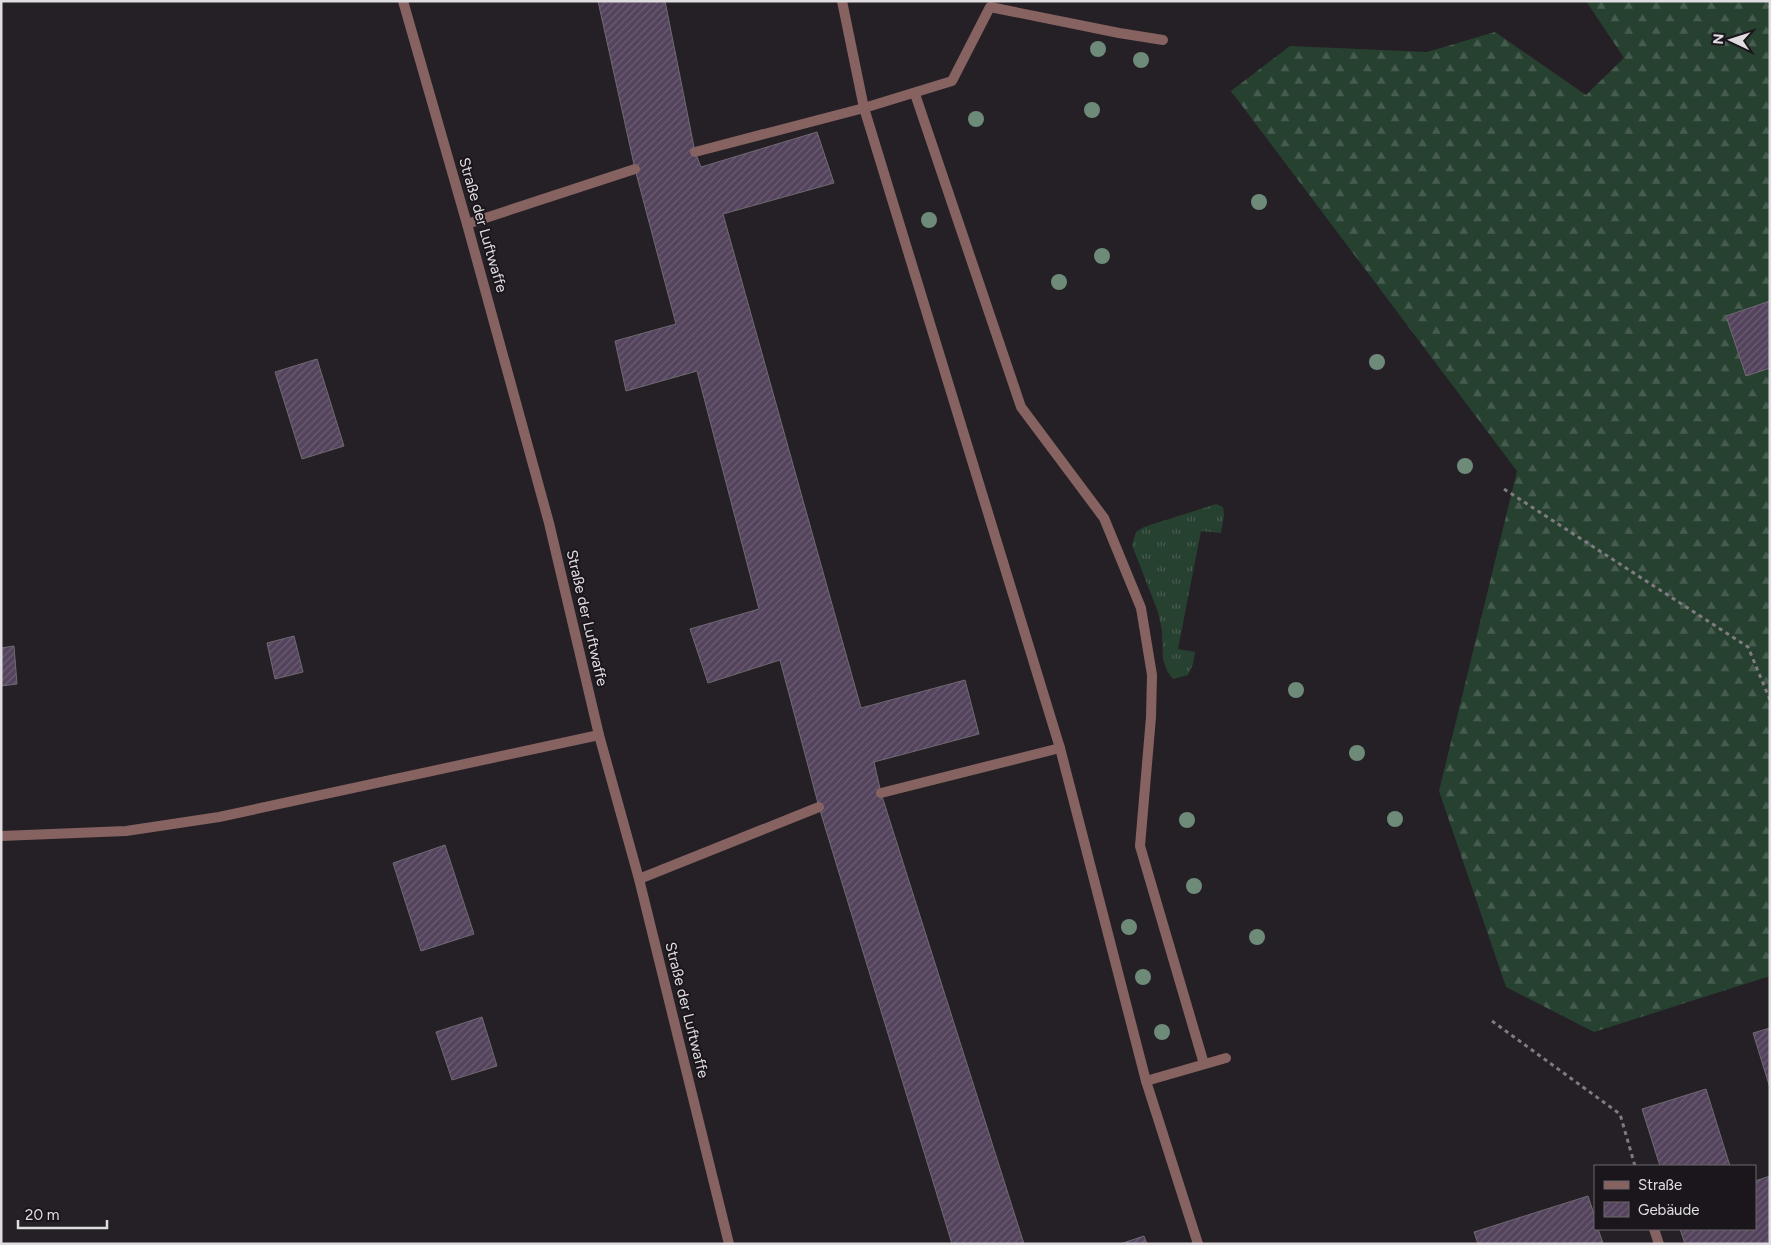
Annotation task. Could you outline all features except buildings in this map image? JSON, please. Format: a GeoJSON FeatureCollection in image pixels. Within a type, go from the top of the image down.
{"type":"FeatureCollection","features":[{"type":"Feature","properties":{"kind":"street","name":"Straße der Luftwaffe"},"geometry":{"type":"LineString","coordinates":[[403,1],[467,224],[549,523],[599,735],[639,879],[729,1244]]}},
{"type":"Feature","properties":{"kind":"street"},"geometry":{"type":"LineString","coordinates":[[842,1],[864,108],[1060,748],[1146,1081],[1198,1244]]}},
{"type":"Feature","properties":{"kind":"street"},"geometry":{"type":"LineString","coordinates":[[695,152],[915,94],[952,81],[990,7],[1163,40]]}},
{"type":"Feature","properties":{"kind":"street"},"geometry":{"type":"LineString","coordinates":[[915,94],[1021,407],[1104,518],[1141,608],[1152,675],[1151,718],[1140,846],[1204,1064]]}},
{"type":"Feature","properties":{"kind":"street"},"geometry":{"type":"LineString","coordinates":[[467,224],[635,169]]}},
{"type":"Feature","properties":{"kind":"street"},"geometry":{"type":"LineString","coordinates":[[1,836],[126,831],[218,817],[599,735]]}},
{"type":"Feature","properties":{"kind":"street"},"geometry":{"type":"LineString","coordinates":[[881,793],[1060,748]]}},
{"type":"Feature","properties":{"kind":"street"},"geometry":{"type":"LineString","coordinates":[[639,879],[818,808]]}},
{"type":"Feature","properties":{"kind":"street"},"geometry":{"type":"LineString","coordinates":[[1146,1081],[1226,1058]]}},
{"type":"Feature","properties":{"kind":"street"},"geometry":{"type":"LineString","coordinates":[[1654,1230],[1659,1244]]}},
{"type":"Feature","properties":{"kind":"path"},"geometry":{"type":"LineString","coordinates":[[1504,489],[1748,647],[1770,700]]}},
{"type":"Feature","properties":{"kind":"path"},"geometry":{"type":"LineString","coordinates":[[1492,1021],[1620,1114],[1636,1165]]}},
{"type":"Feature","properties":{"kind":"green space"},"geometry":{"type":"Polygon","coordinates":[[[1586,1],[1770,1],[1770,976],[1594,1032],[1506,987],[1439,791],[1517,471],[1231,91],[1290,46],[1427,52],[1495,32],[1586,95],[1624,58],[1586,1]]]}},
{"type":"Feature","properties":{"kind":"green space"},"geometry":{"type":"Polygon","coordinates":[[[1216,504],[1223,507],[1224,515],[1221,533],[1201,531],[1178,649],[1195,652],[1193,664],[1188,675],[1173,679],[1167,671],[1163,659],[1162,631],[1158,612],[1132,545],[1136,532],[1144,527],[1216,504]]]}}]}
